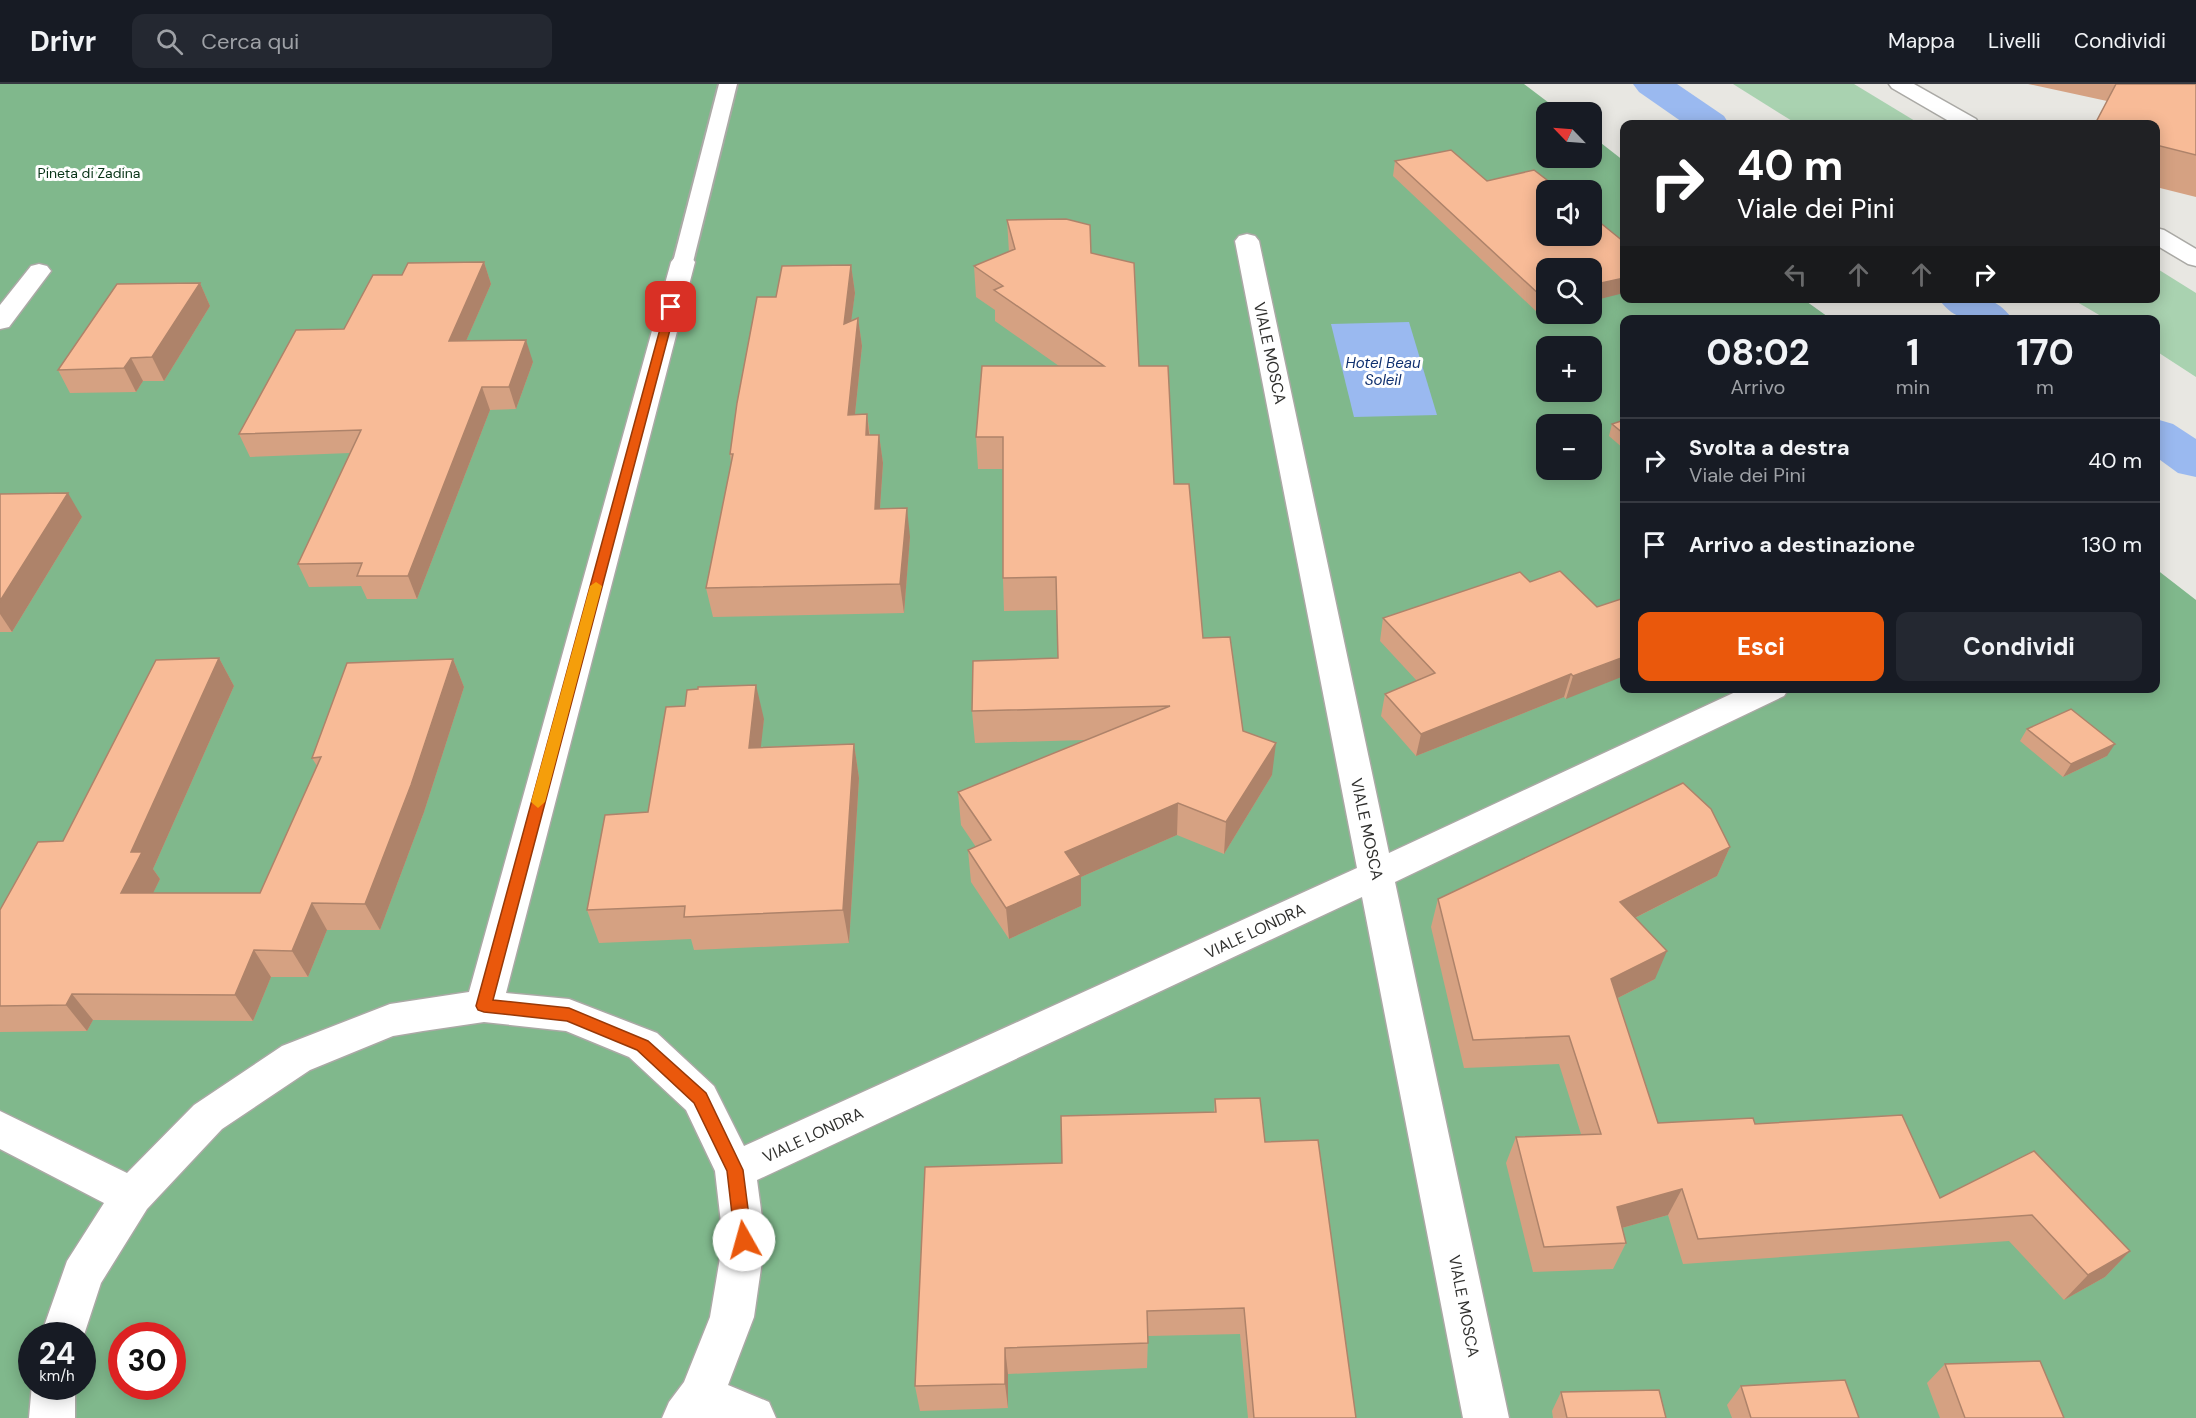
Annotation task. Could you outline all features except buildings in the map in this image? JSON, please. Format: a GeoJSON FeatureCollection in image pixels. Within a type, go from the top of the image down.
{"type":"FeatureCollection","features":[{"type":"Feature","properties":{"kind":"street"},"geometry":{"type":"LineString","coordinates":[[1899,84],[1961,120]]}},
{"type":"Feature","properties":{"kind":"street"},"geometry":{"type":"LineString","coordinates":[[2160,237],[2196,259]]}},
{"type":"Feature","properties":{"kind":"street","name":"VIALE MOSCA"},"geometry":{"type":"LineString","coordinates":[[1247,241],[1486,1418]]}},
{"type":"Feature","properties":{"kind":"street"},"geometry":{"type":"LineString","coordinates":[[484,1006],[683,262]]}},
{"type":"Feature","properties":{"kind":"street"},"geometry":{"type":"LineString","coordinates":[[0,322],[39,271]]}},
{"type":"Feature","properties":{"kind":"street","name":"VIALE LONDRA"},"geometry":{"type":"LineString","coordinates":[[735,1170],[1762,693]]}},
{"type":"Feature","properties":{"kind":"street"},"geometry":{"type":"LineString","coordinates":[[67,1322],[82,1275],[132,1196],[208,1117],[296,1058],[390,1020],[484,1006],[569,1015],[643,1045],[700,1098],[735,1170],[744,1240],[732,1317],[693,1408],[753,1418]]}},
{"type":"Feature","properties":{"kind":"street"},"geometry":{"type":"LineString","coordinates":[[0,1129],[132,1196]]}},
{"type":"Feature","properties":{"kind":"street"},"geometry":{"type":"LineString","coordinates":[[52,1418],[53,1400]]}},
{"type":"Feature","properties":{"kind":"lane"},"geometry":{"type":"LineString","coordinates":[[683,262],[728,84]]}},
{"type":"Feature","properties":{"kind":"green space","name":"Pineta di Zadina"},"geometry":{"type":"Polygon","coordinates":[[[0,84],[1524,84],[1548,102],[1536,102],[1536,168],[1602,168],[1602,144],[1620,158],[1620,303],[1809,303],[1825,315],[1620,315],[1620,693],[2160,693],[2160,572],[2196,600],[2196,1418],[0,1418],[0,84]]]}},
{"type":"Feature","properties":{"kind":"green space"},"geometry":{"type":"Polygon","coordinates":[[[1733,84],[1854,84],[1913,120],[1791,120],[1733,84]]]}},
{"type":"Feature","properties":{"kind":"green space"},"geometry":{"type":"Polygon","coordinates":[[[2160,270],[2196,293],[2196,377],[2160,354],[2160,315],[2099,315],[2079,303],[2160,303],[2160,270]]]}},
{"type":"Feature","properties":{"kind":"water","name":"Hotel Beau Soleil"},"geometry":{"type":"Polygon","coordinates":[[[1409,322],[1437,415],[1354,417],[1331,324],[1409,322]]]}},
{"type":"Feature","properties":{"kind":"waterway"},"geometry":{"type":"LineString","coordinates":[[1652,84],[1704,120]]}},
{"type":"Feature","properties":{"kind":"waterway"},"geometry":{"type":"LineString","coordinates":[[1967,303],[1984,315]]}},
{"type":"Feature","properties":{"kind":"waterway"},"geometry":{"type":"LineString","coordinates":[[2160,437],[2196,462]]}},
{"type":"Feature","properties":{"kind":"slow traffic"},"geometry":{"type":"LineString","coordinates":[[538,802],[596,586]]}},
{"type":"Feature","properties":{"kind":"route"},"geometry":{"type":"LineString","coordinates":[[671,307],[484,1006],[569,1015],[643,1045],[700,1098],[735,1170],[744,1240]]}}]}
